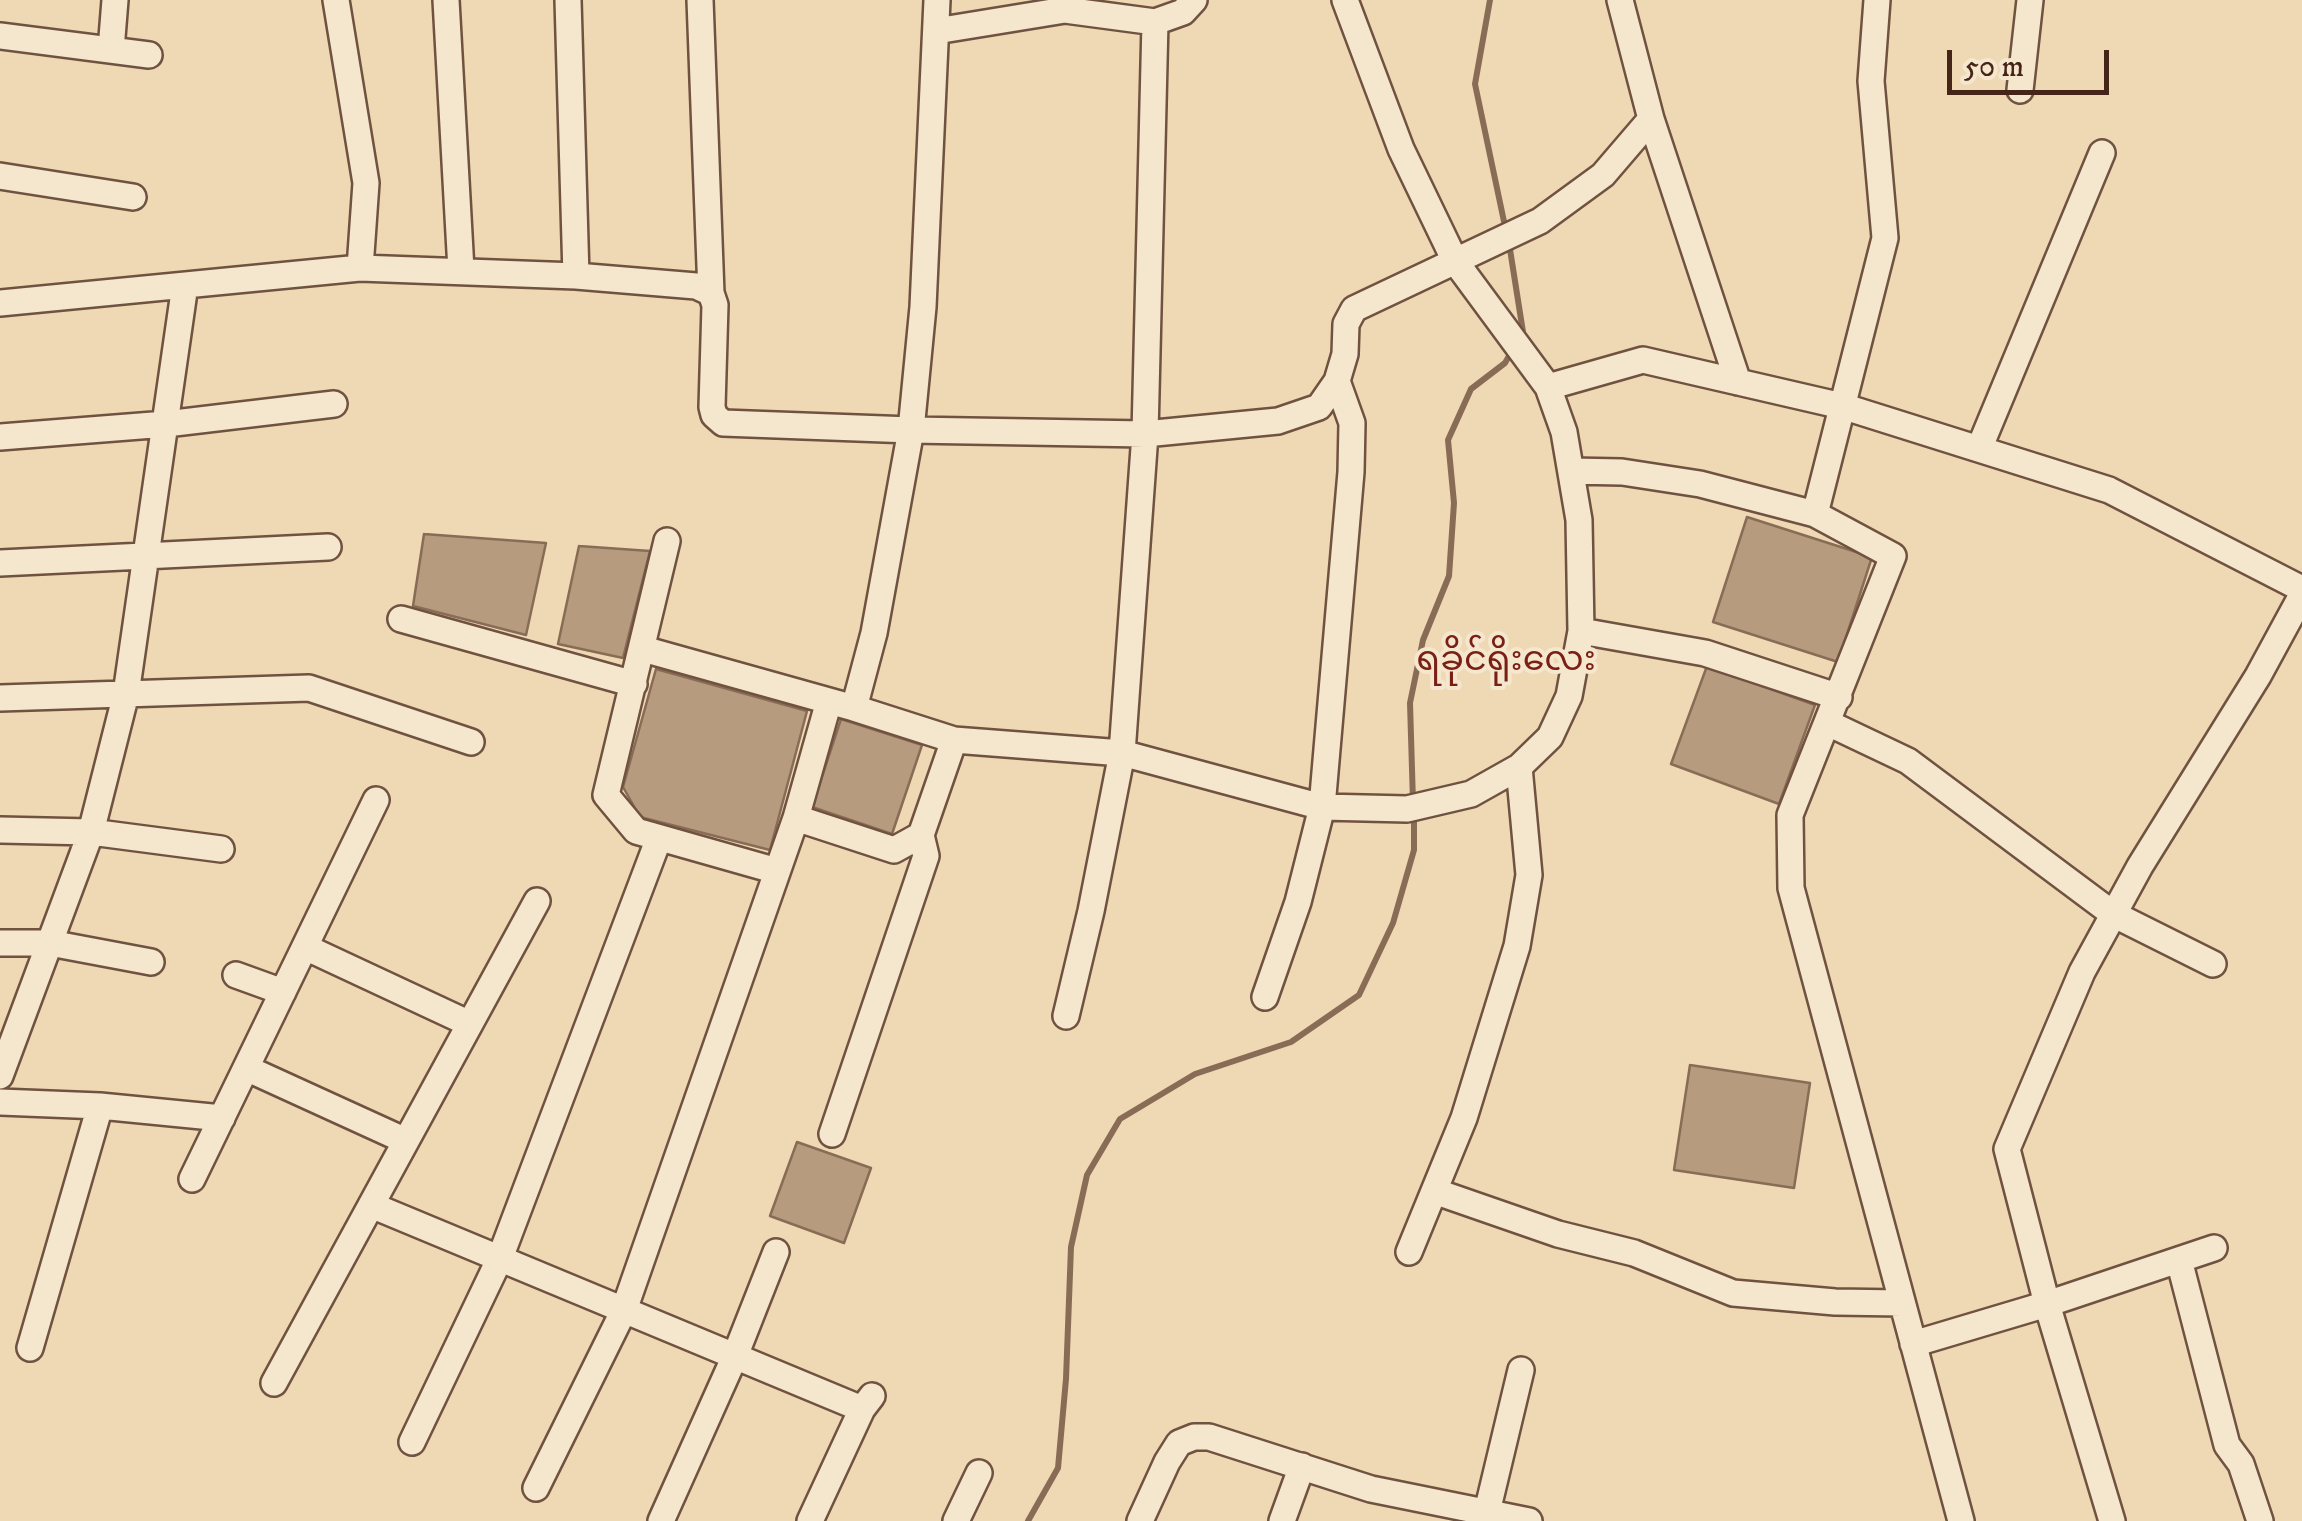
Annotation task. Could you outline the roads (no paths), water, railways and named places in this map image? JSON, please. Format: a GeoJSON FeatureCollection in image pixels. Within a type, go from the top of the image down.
{"type":"FeatureCollection","features":[{"type":"Feature","properties":{"kind":"street"},"geometry":{"type":"LineString","coordinates":[[111,50],[115,0]]}},
{"type":"Feature","properties":{"kind":"street"},"geometry":{"type":"LineString","coordinates":[[336,0],[366,183],[360,268]]}},
{"type":"Feature","properties":{"kind":"street"},"geometry":{"type":"LineString","coordinates":[[446,0],[462,270]]}},
{"type":"Feature","properties":{"kind":"street"},"geometry":{"type":"LineString","coordinates":[[568,0],[576,276]]}},
{"type":"Feature","properties":{"kind":"street"},"geometry":{"type":"LineString","coordinates":[[700,0],[711,293],[715,305],[712,407],[714,415],[723,422],[1145,434],[1278,420],[1320,407],[1338,381],[1345,354],[1346,324],[1354,309],[1540,221],[1603,175],[1651,119]]}},
{"type":"Feature","properties":{"kind":"street"},"geometry":{"type":"LineString","coordinates":[[854,708],[874,633],[912,430],[923,307],[937,0]]}},
{"type":"Feature","properties":{"kind":"street"},"geometry":{"type":"LineString","coordinates":[[936,31],[1064,10],[1155,22],[1184,12],[1194,0]]}},
{"type":"Feature","properties":{"kind":"street"},"geometry":{"type":"LineString","coordinates":[[643,649],[954,740],[1122,754],[1322,807],[1407,809],[1471,794],[1519,767],[1550,736],[1569,696],[1581,631],[1580,520],[1564,432],[1548,387],[1455,261],[1401,149],[1345,0]]}},
{"type":"Feature","properties":{"kind":"street"},"geometry":{"type":"LineString","coordinates":[[1620,0],[1651,119],[1738,382]]}},
{"type":"Feature","properties":{"kind":"street"},"geometry":{"type":"LineString","coordinates":[[1815,514],[1885,238],[1870,82],[1877,0]]}},
{"type":"Feature","properties":{"kind":"street"},"geometry":{"type":"LineString","coordinates":[[2020,90],[2030,0]]}},
{"type":"Feature","properties":{"kind":"street"},"geometry":{"type":"LineString","coordinates":[[1066,1016],[1122,754],[1145,434],[1155,22]]}},
{"type":"Feature","properties":{"kind":"street"},"geometry":{"type":"LineString","coordinates":[[0,36],[149,55]]}},
{"type":"Feature","properties":{"kind":"street"},"geometry":{"type":"LineString","coordinates":[[1979,449],[2102,153]]}},
{"type":"Feature","properties":{"kind":"street"},"geometry":{"type":"LineString","coordinates":[[0,176],[133,197]]}},
{"type":"Feature","properties":{"kind":"street"},"geometry":{"type":"LineString","coordinates":[[0,303],[360,268],[576,276],[696,286],[711,293]]}},
{"type":"Feature","properties":{"kind":"street"},"geometry":{"type":"LineString","coordinates":[[0,1076],[91,832],[126,694],[185,285]]}},
{"type":"Feature","properties":{"kind":"street"},"geometry":{"type":"LineString","coordinates":[[1548,387],[1643,360],[1842,406],[2110,490],[2302,592],[2258,676],[2082,972],[2006,1150],[2112,1521]]}},
{"type":"Feature","properties":{"kind":"street"},"geometry":{"type":"LineString","coordinates":[[1265,996],[1298,902],[1322,807],[1352,472],[1352,423],[1338,381]]}},
{"type":"Feature","properties":{"kind":"street"},"geometry":{"type":"LineString","coordinates":[[0,438],[334,404]]}},
{"type":"Feature","properties":{"kind":"street"},"geometry":{"type":"LineString","coordinates":[[1571,471],[1622,472],[1700,484],[1815,514],[1893,556],[1790,816],[1790,888],[1960,1521]]}},
{"type":"Feature","properties":{"kind":"street"},"geometry":{"type":"LineString","coordinates":[[667,541],[606,795],[636,831],[778,871]]}},
{"type":"Feature","properties":{"kind":"street"},"geometry":{"type":"LineString","coordinates":[[0,563],[328,547]]}},
{"type":"Feature","properties":{"kind":"street"},"geometry":{"type":"LineString","coordinates":[[401,618],[634,684]]}},
{"type":"Feature","properties":{"kind":"street"},"geometry":{"type":"LineString","coordinates":[[1581,631],[1705,653],[1839,697]]}},
{"type":"Feature","properties":{"kind":"street"},"geometry":{"type":"LineString","coordinates":[[0,698],[309,688],[472,742]]}},
{"type":"Feature","properties":{"kind":"street"},"geometry":{"type":"LineString","coordinates":[[536,1488],[624,1310],[796,818],[829,701]]}},
{"type":"Feature","properties":{"kind":"street"},"geometry":{"type":"LineString","coordinates":[[1828,723],[1908,761],[2113,914],[2213,964]]}},
{"type":"Feature","properties":{"kind":"street"},"geometry":{"type":"LineString","coordinates":[[832,1134],[926,856],[921,835],[954,740]]}},
{"type":"Feature","properties":{"kind":"street"},"geometry":{"type":"LineString","coordinates":[[1409,1252],[1464,1118],[1517,946],[1528,876],[1519,767]]}},
{"type":"Feature","properties":{"kind":"street"},"geometry":{"type":"LineString","coordinates":[[192,1179],[376,800]]}},
{"type":"Feature","properties":{"kind":"street"},"geometry":{"type":"LineString","coordinates":[[796,818],[894,850],[921,835]]}},
{"type":"Feature","properties":{"kind":"street"},"geometry":{"type":"LineString","coordinates":[[0,830],[91,832],[221,849]]}},
{"type":"Feature","properties":{"kind":"street"},"geometry":{"type":"LineString","coordinates":[[412,1442],[500,1258],[660,838]]}},
{"type":"Feature","properties":{"kind":"street"},"geometry":{"type":"LineString","coordinates":[[274,1383],[537,901]]}},
{"type":"Feature","properties":{"kind":"street"},"geometry":{"type":"LineString","coordinates":[[0,942],[50,942],[151,962]]}},
{"type":"Feature","properties":{"kind":"street"},"geometry":{"type":"LineString","coordinates":[[305,947],[470,1024]]}},
{"type":"Feature","properties":{"kind":"street"},"geometry":{"type":"LineString","coordinates":[[236,975],[283,992]]}},
{"type":"Feature","properties":{"kind":"street"},"geometry":{"type":"LineString","coordinates":[[246,1068],[406,1140]]}},
{"type":"Feature","properties":{"kind":"street"},"geometry":{"type":"LineString","coordinates":[[0,1102],[100,1106],[222,1118]]}},
{"type":"Feature","properties":{"kind":"street"},"geometry":{"type":"LineString","coordinates":[[30,1348],[100,1106]]}},
{"type":"Feature","properties":{"kind":"street"},"geometry":{"type":"LineString","coordinates":[[1434,1191],[1558,1234],[1634,1253],[1733,1293],[1902,1303]]}},
{"type":"Feature","properties":{"kind":"street"},"geometry":{"type":"LineString","coordinates":[[371,1205],[735,1356],[867,1402],[810,1521]]}},
{"type":"Feature","properties":{"kind":"street"},"geometry":{"type":"LineString","coordinates":[[1913,1344],[2214,1248]]}},
{"type":"Feature","properties":{"kind":"street"},"geometry":{"type":"LineString","coordinates":[[661,1521],[735,1356],[776,1252]]}},
{"type":"Feature","properties":{"kind":"street"},"geometry":{"type":"LineString","coordinates":[[2180,1260],[2227,1446],[2241,1464],[2260,1521]]}},
{"type":"Feature","properties":{"kind":"street"},"geometry":{"type":"LineString","coordinates":[[1488,1512],[1521,1370]]}},
{"type":"Feature","properties":{"kind":"street"},"geometry":{"type":"LineString","coordinates":[[1140,1521],[1167,1462],[1179,1444],[1194,1437],[1302,1466],[1431,1513],[1488,1512],[1529,1521]]}},
{"type":"Feature","properties":{"kind":"street"},"geometry":{"type":"LineString","coordinates":[[1282,1521],[1302,1466]]}},
{"type":"Feature","properties":{"kind":"street"},"geometry":{"type":"LineString","coordinates":[[956,1521],[979,1474]]}},
{"type":"Feature","properties":{"kind":"waterway"},"geometry":{"type":"LineString","coordinates":[[1490,0],[1475,84],[1506,231]]}},
{"type":"Feature","properties":{"kind":"waterway"},"geometry":{"type":"LineString","coordinates":[[1509,243],[1523,332],[1519,339]]}},
{"type":"Feature","properties":{"kind":"waterway"},"geometry":{"type":"LineString","coordinates":[[1413,802],[1410,703],[1423,640],[1449,576],[1454,503],[1448,440],[1471,389],[1505,363],[1513,349]]}},
{"type":"Feature","properties":{"kind":"waterway"},"geometry":{"type":"LineString","coordinates":[[1028,1521],[1058,1468],[1071,1247],[1087,1175],[1120,1119],[1195,1074],[1291,1042],[1359,995],[1393,923],[1414,850],[1414,814]]}},
{"type":"Feature","properties":{"kind":"district","name":"ရခိုင်ရိုးလေး"},"geometry":{"type":"Point","coordinates":[1506,663]}}]}
